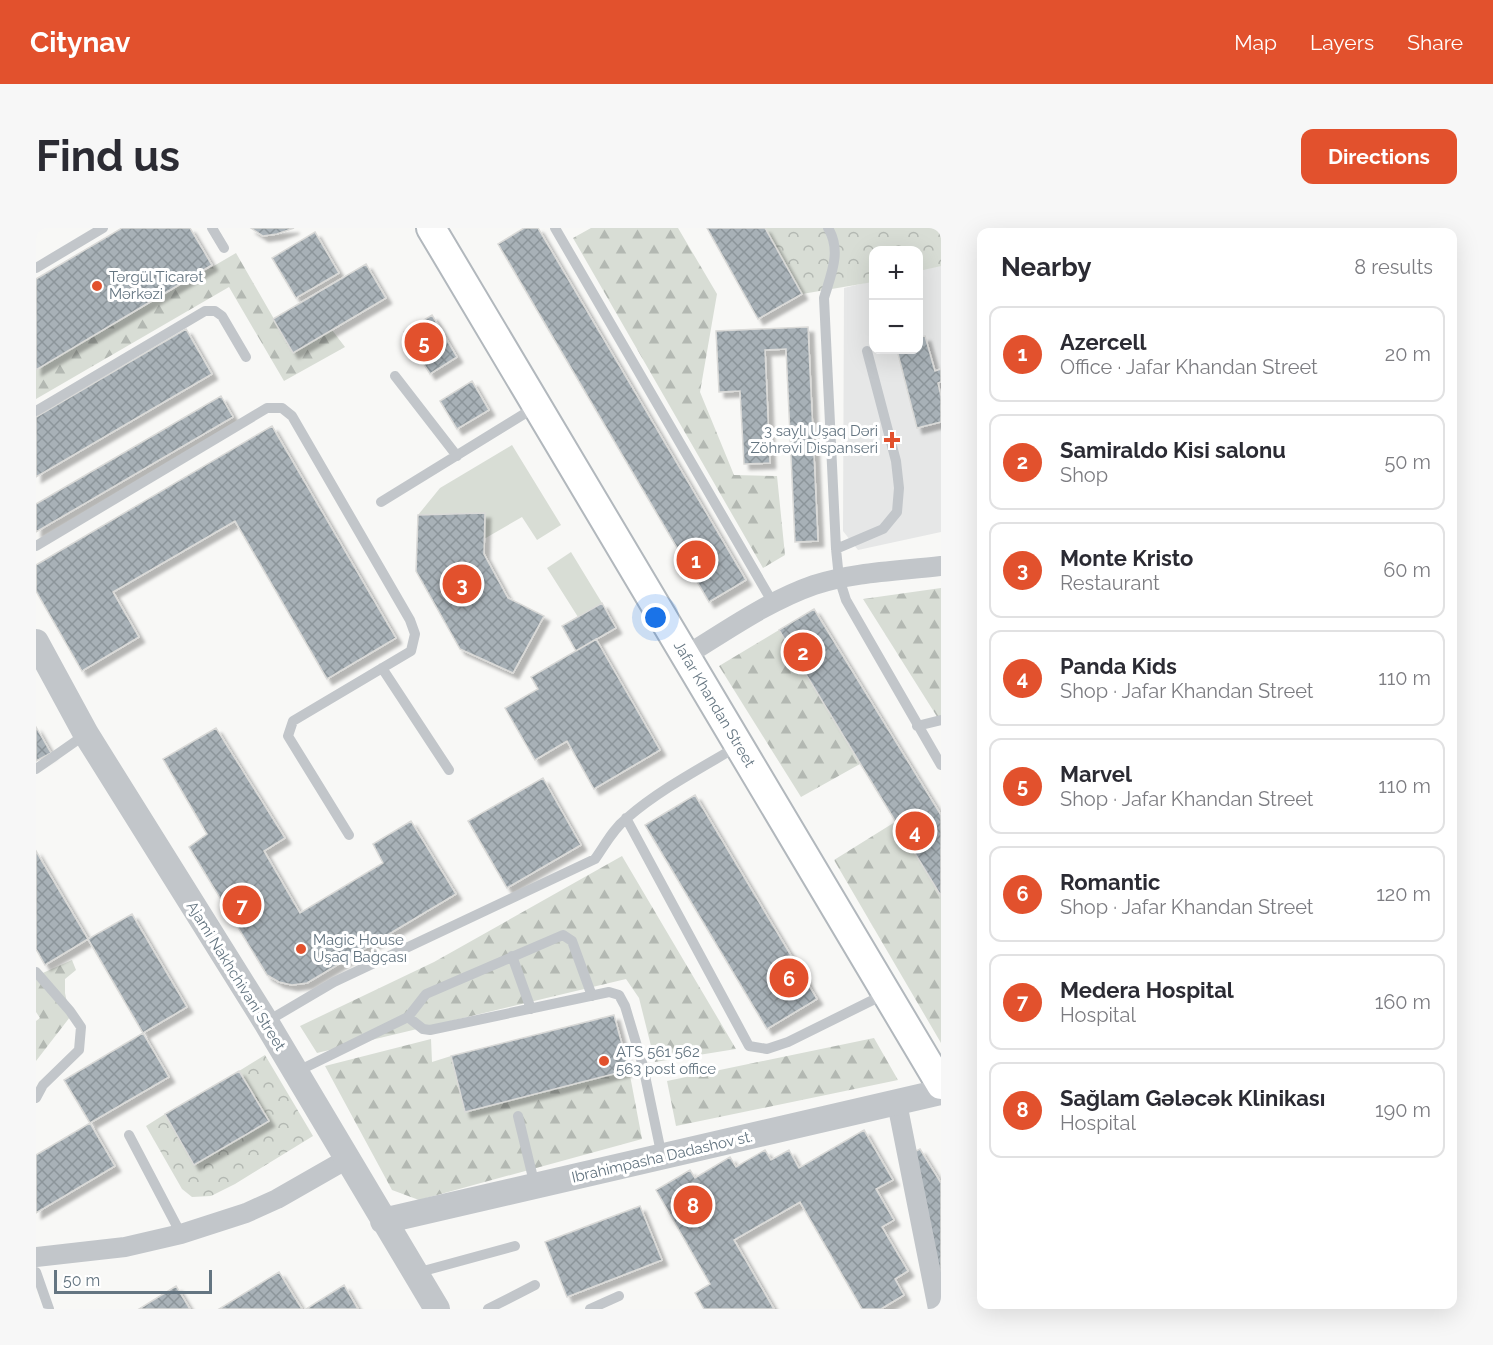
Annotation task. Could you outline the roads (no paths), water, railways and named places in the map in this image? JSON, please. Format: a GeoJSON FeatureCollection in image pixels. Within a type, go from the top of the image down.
{"type":"FeatureCollection","features":[{"type":"Feature","properties":{"kind":"main road","name":"Jafar Khandan Street"},"geometry":{"type":"LineString","coordinates":[[436,229],[537,406],[941,1085]]}},
{"type":"Feature","properties":{"kind":"street"},"geometry":{"type":"LineString","coordinates":[[685,656],[773,603],[797,592],[839,578],[941,566]]}},
{"type":"Feature","properties":{"kind":"street","name":"Ajami Nakhchivani Street"},"geometry":{"type":"LineString","coordinates":[[36,642],[87,734],[266,1023],[437,1309]]}},
{"type":"Feature","properties":{"kind":"street","name":"Ibrahimpasha Dadashov st."},"geometry":{"type":"LineString","coordinates":[[383,1221],[941,1092]]}},
{"type":"Feature","properties":{"kind":"street"},"geometry":{"type":"LineString","coordinates":[[897,1103],[938,1309]]}},
{"type":"Feature","properties":{"kind":"street"},"geometry":{"type":"LineString","coordinates":[[36,1257],[125,1248],[181,1234],[246,1213],[277,1199],[346,1159]]}},
{"type":"Feature","properties":{"kind":"lane"},"geometry":{"type":"LineString","coordinates":[[36,268],[103,228]]}},
{"type":"Feature","properties":{"kind":"lane"},"geometry":{"type":"LineString","coordinates":[[212,228],[224,248]]}},
{"type":"Feature","properties":{"kind":"lane"},"geometry":{"type":"LineString","coordinates":[[555,228],[773,603]]}},
{"type":"Feature","properties":{"kind":"lane"},"geometry":{"type":"LineString","coordinates":[[828,228],[836,248],[836,259],[824,298],[839,578],[846,600],[941,765]]}},
{"type":"Feature","properties":{"kind":"lane"},"geometry":{"type":"LineString","coordinates":[[36,411],[205,311],[215,310],[222,316],[246,357]]}},
{"type":"Feature","properties":{"kind":"lane"},"geometry":{"type":"LineString","coordinates":[[836,549],[883,529],[897,512],[899,488],[896,461],[867,351]]}},
{"type":"Feature","properties":{"kind":"lane"},"geometry":{"type":"LineString","coordinates":[[395,376],[457,456]]}},
{"type":"Feature","properties":{"kind":"lane"},"geometry":{"type":"LineString","coordinates":[[381,502],[537,406]]}},
{"type":"Feature","properties":{"kind":"lane"},"geometry":{"type":"LineString","coordinates":[[36,546],[267,408],[282,408],[292,416],[410,621],[415,634],[411,651],[293,721],[288,736],[349,835]]}},
{"type":"Feature","properties":{"kind":"lane"},"geometry":{"type":"LineString","coordinates":[[382,668],[449,770]]}},
{"type":"Feature","properties":{"kind":"lane"},"geometry":{"type":"LineString","coordinates":[[917,726],[941,720]]}},
{"type":"Feature","properties":{"kind":"lane"},"geometry":{"type":"LineString","coordinates":[[36,769],[87,734]]}},
{"type":"Feature","properties":{"kind":"lane"},"geometry":{"type":"LineString","coordinates":[[266,1023],[334,982],[595,858],[611,834],[626,818],[684,778],[738,746]]}},
{"type":"Feature","properties":{"kind":"lane"},"geometry":{"type":"LineString","coordinates":[[626,818],[749,1046],[767,1049],[788,1042],[885,994]]}},
{"type":"Feature","properties":{"kind":"lane"},"geometry":{"type":"LineString","coordinates":[[295,1072],[408,1017],[426,994],[555,937],[563,935],[572,941],[592,996]]}},
{"type":"Feature","properties":{"kind":"lane"},"geometry":{"type":"LineString","coordinates":[[512,956],[531,1009]]}},
{"type":"Feature","properties":{"kind":"lane"},"geometry":{"type":"LineString","coordinates":[[36,972],[81,1027],[79,1050],[43,1085],[36,1098]]}},
{"type":"Feature","properties":{"kind":"lane"},"geometry":{"type":"LineString","coordinates":[[408,1017],[423,1029],[430,1030],[609,992],[619,995],[625,1006],[643,1066],[662,1157]]}},
{"type":"Feature","properties":{"kind":"lane"},"geometry":{"type":"LineString","coordinates":[[518,1116],[535,1186]]}},
{"type":"Feature","properties":{"kind":"lane"},"geometry":{"type":"LineString","coordinates":[[129,1135],[181,1234]]}},
{"type":"Feature","properties":{"kind":"lane"},"geometry":{"type":"LineString","coordinates":[[416,1273],[515,1246]]}},
{"type":"Feature","properties":{"kind":"lane"},"geometry":{"type":"LineString","coordinates":[[36,1272],[49,1309]]}},
{"type":"Feature","properties":{"kind":"lane"},"geometry":{"type":"LineString","coordinates":[[488,1309],[535,1285]]}},
{"type":"Feature","properties":{"kind":"lane"},"geometry":{"type":"LineString","coordinates":[[590,1309],[619,1296]]}},
{"type":"Feature","properties":{"kind":"place","name":"Tərgül Ticarət Mərkəzi"},"geometry":{"type":"Point","coordinates":[97,286]}},
{"type":"Feature","properties":{"kind":"place","name":"Marvel"},"geometry":{"type":"Point","coordinates":[424,342]}},
{"type":"Feature","properties":{"kind":"place","name":"3 saylı Uşaq Dəri Zöhrəvi Dispanseri"},"geometry":{"type":"Point","coordinates":[892,440]}},
{"type":"Feature","properties":{"kind":"place","name":"Azercell"},"geometry":{"type":"Point","coordinates":[696,560]}},
{"type":"Feature","properties":{"kind":"place","name":"Monte Kristo"},"geometry":{"type":"Point","coordinates":[462,584]}},
{"type":"Feature","properties":{"kind":"place","name":"Samiraldo Kisi salonu"},"geometry":{"type":"Point","coordinates":[803,652]}},
{"type":"Feature","properties":{"kind":"place","name":"Panda Kids"},"geometry":{"type":"Point","coordinates":[915,831]}},
{"type":"Feature","properties":{"kind":"place","name":"Medera Hospital"},"geometry":{"type":"Point","coordinates":[242,905]}},
{"type":"Feature","properties":{"kind":"place","name":"Magic House Uşaq Bağçası"},"geometry":{"type":"Point","coordinates":[301,949]}},
{"type":"Feature","properties":{"kind":"place","name":"Romantic"},"geometry":{"type":"Point","coordinates":[789,978]}},
{"type":"Feature","properties":{"kind":"place","name":"ATS 561 562 563 post office"},"geometry":{"type":"Point","coordinates":[604,1061]}},
{"type":"Feature","properties":{"kind":"place","name":"Sağlam Gələcək Klinikası"},"geometry":{"type":"Point","coordinates":[693,1205]}}]}
